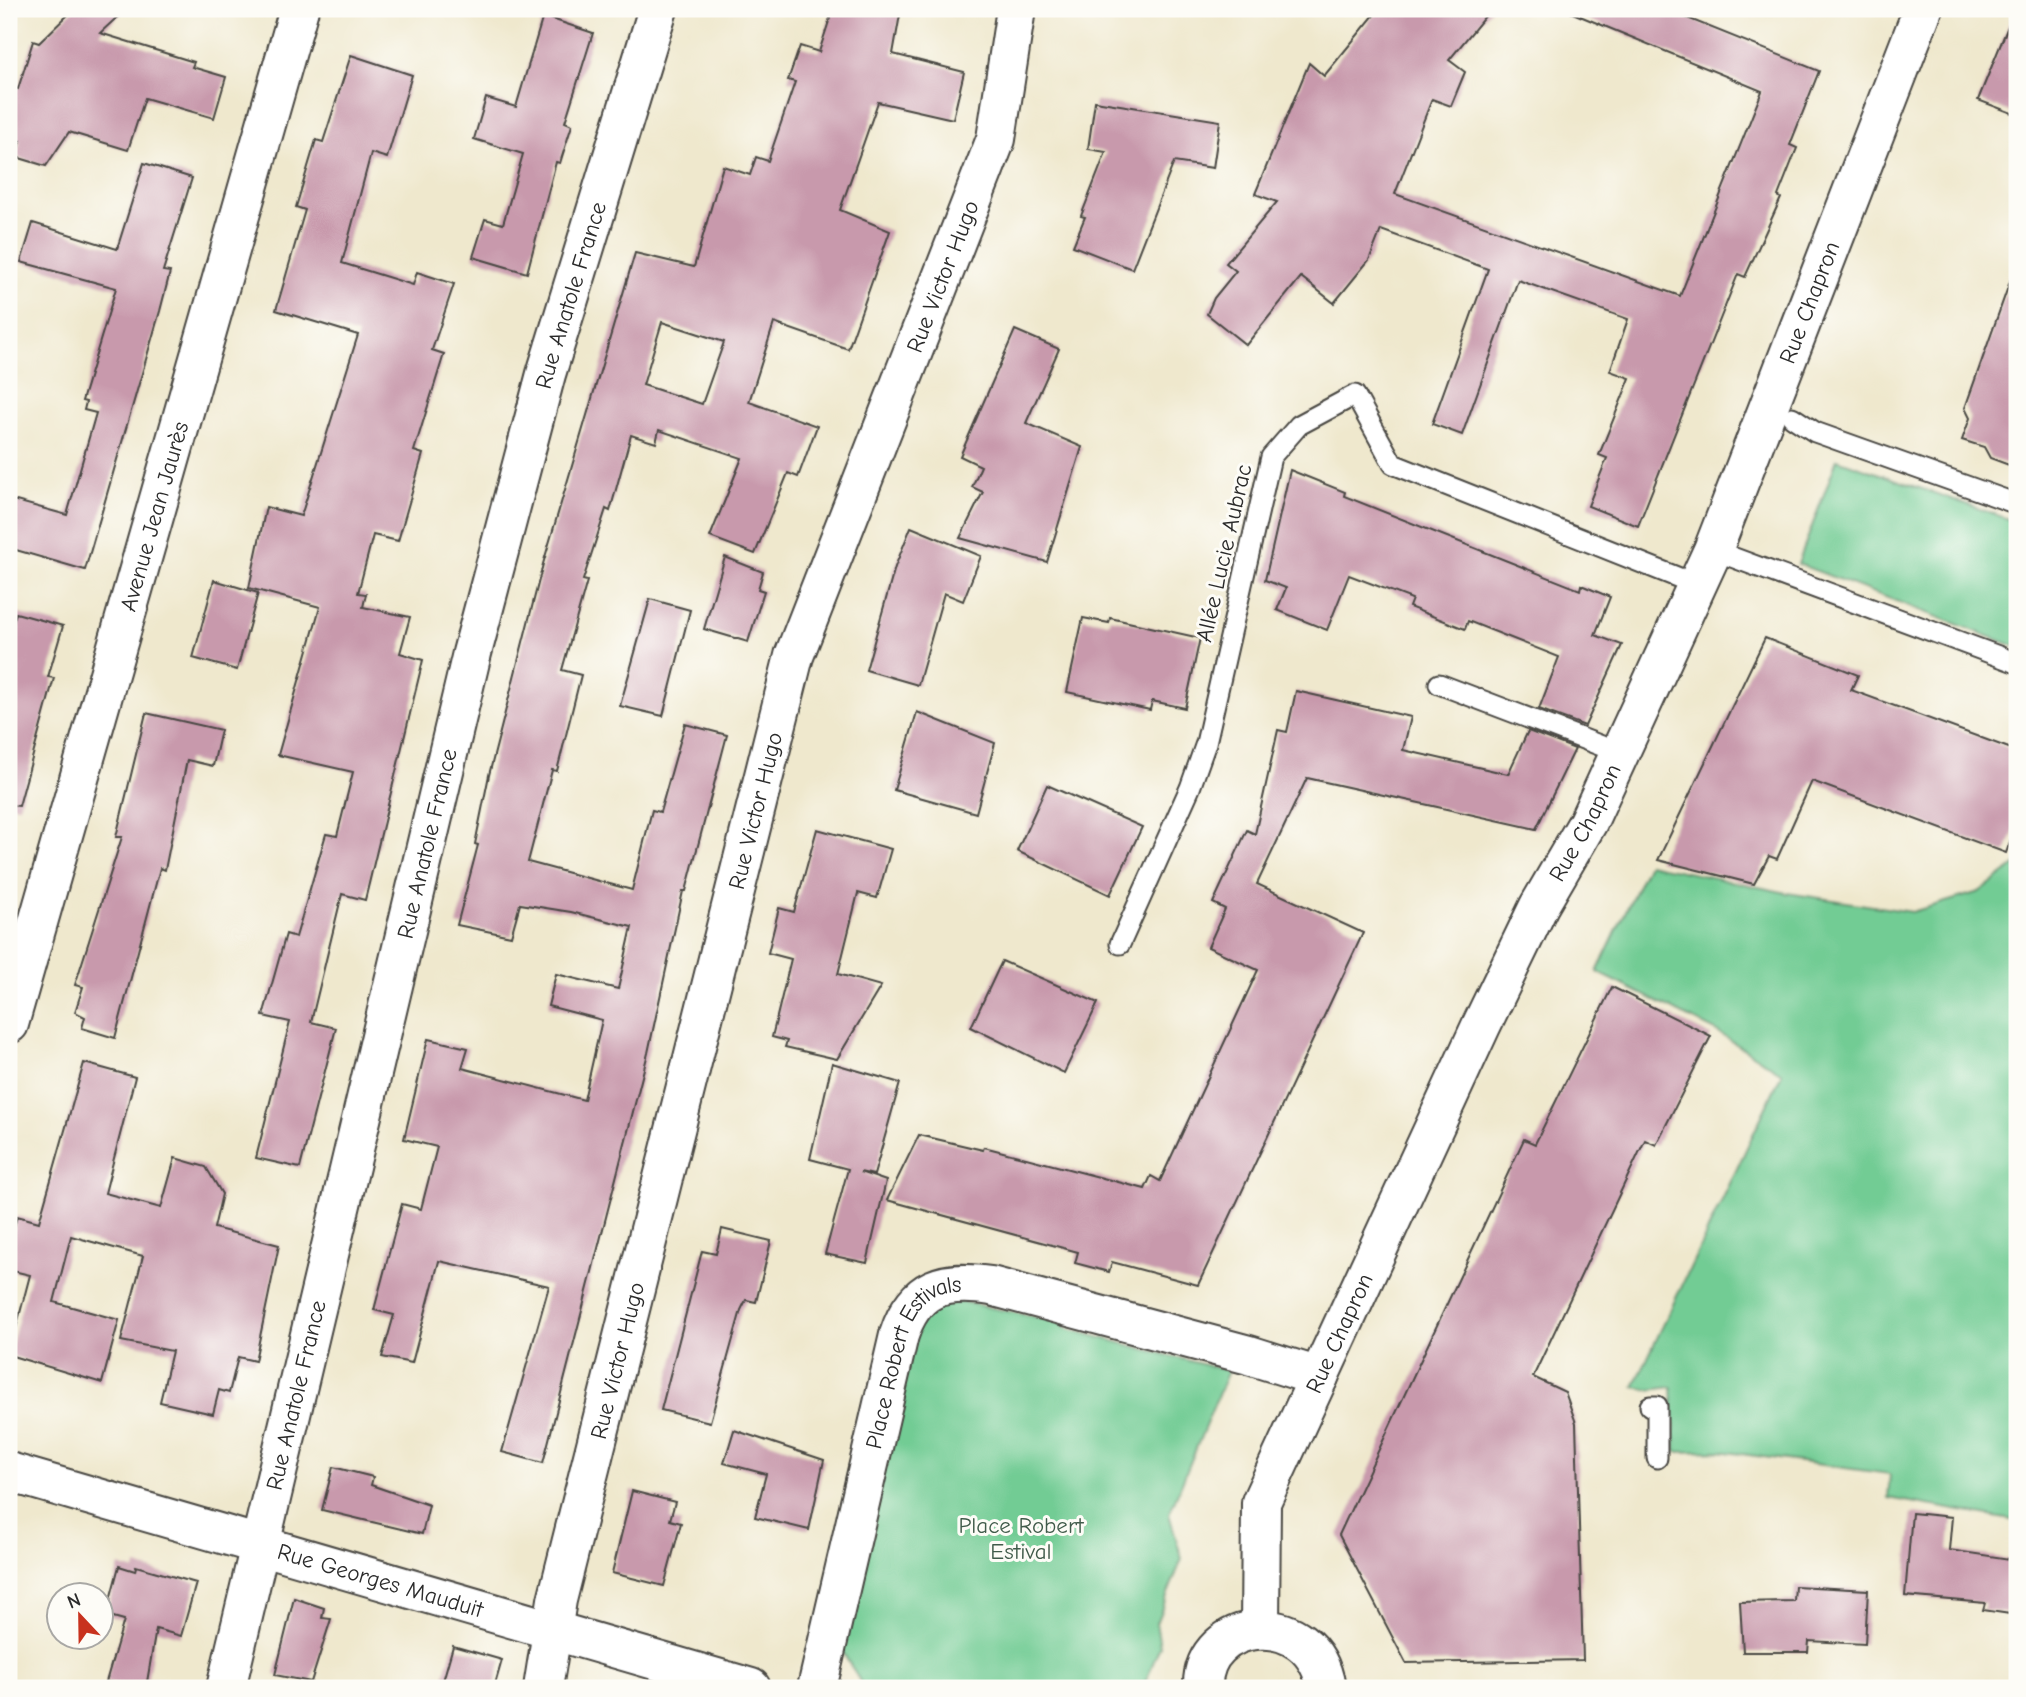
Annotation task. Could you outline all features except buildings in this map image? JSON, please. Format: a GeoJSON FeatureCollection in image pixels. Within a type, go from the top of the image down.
{"type":"FeatureCollection","features":[{"type":"Feature","properties":{"kind":"street","name":"Avenue Jean Jaurès"},"geometry":{"type":"LineString","coordinates":[[9,1024],[299,9]]}},
{"type":"Feature","properties":{"kind":"street","name":"Rue Anatole France"},"geometry":{"type":"LineString","coordinates":[[226,1688],[476,640],[546,374],[659,9]]}},
{"type":"Feature","properties":{"kind":"street","name":"Rue Victor Hugo"},"geometry":{"type":"LineString","coordinates":[[543,1688],[556,1600],[794,656],[996,139],[1016,9]]}},
{"type":"Feature","properties":{"kind":"street","name":"Rue Chapron"},"geometry":{"type":"LineString","coordinates":[[1261,1629],[1261,1502],[1539,906],[1588,822],[1698,585],[1923,9]]}},
{"type":"Feature","properties":{"kind":"street","name":"Place Robert Estivals"},"geometry":{"type":"LineString","coordinates":[[817,1688],[899,1335],[908,1312],[923,1294],[943,1285],[967,1283],[991,1286],[1236,1351],[1319,1377]]}},
{"type":"Feature","properties":{"kind":"street","name":"Rue Georges Mauduit"},"geometry":{"type":"LineString","coordinates":[[9,1472],[751,1688]]}},
{"type":"Feature","properties":{"kind":"street"},"geometry":{"type":"LineString","coordinates":[[1203,1688],[1209,1662],[1222,1645],[1240,1634],[1261,1629],[1280,1631],[1298,1638],[1312,1651],[1322,1668],[1326,1688]]}},
{"type":"Feature","properties":{"kind":"lane","name":"Allée Lucie Aubrac"},"geometry":{"type":"LineString","coordinates":[[1120,944],[1190,788],[1206,743],[1271,457],[1299,425],[1355,395],[1393,464],[1698,585]]}},
{"type":"Feature","properties":{"kind":"lane"},"geometry":{"type":"LineString","coordinates":[[1792,417],[1815,432],[2017,504]]}},
{"type":"Feature","properties":{"kind":"lane"},"geometry":{"type":"LineString","coordinates":[[1713,550],[2017,663]]}},
{"type":"Feature","properties":{"kind":"lane"},"geometry":{"type":"LineString","coordinates":[[1439,684],[1620,752]]}},
{"type":"Feature","properties":{"kind":"lane"},"geometry":{"type":"LineString","coordinates":[[1650,1406],[1657,1406],[1657,1458]]}},
{"type":"Feature","properties":{"kind":"green space"},"geometry":{"type":"Polygon","coordinates":[[[1837,459],[2017,522],[2017,647],[1798,564],[1837,459]]]}},
{"type":"Feature","properties":{"kind":"green space"},"geometry":{"type":"Polygon","coordinates":[[[1648,864],[1787,893],[1912,912],[1979,892],[2017,864],[2017,1521],[1888,1498],[1890,1474],[1719,1451],[1676,1452],[1672,1387],[1650,1390],[1634,1387],[1782,1073],[1714,1030],[1597,972],[1648,864]]]}},
{"type":"Feature","properties":{"kind":"green space","name":"Place Robert Estival"},"geometry":{"type":"Polygon","coordinates":[[[963,1302],[1064,1323],[1064,1328],[1228,1371],[1169,1514],[1182,1559],[1156,1623],[1160,1646],[1143,1688],[864,1688],[842,1651],[916,1328],[939,1306],[963,1302]]]}}]}
